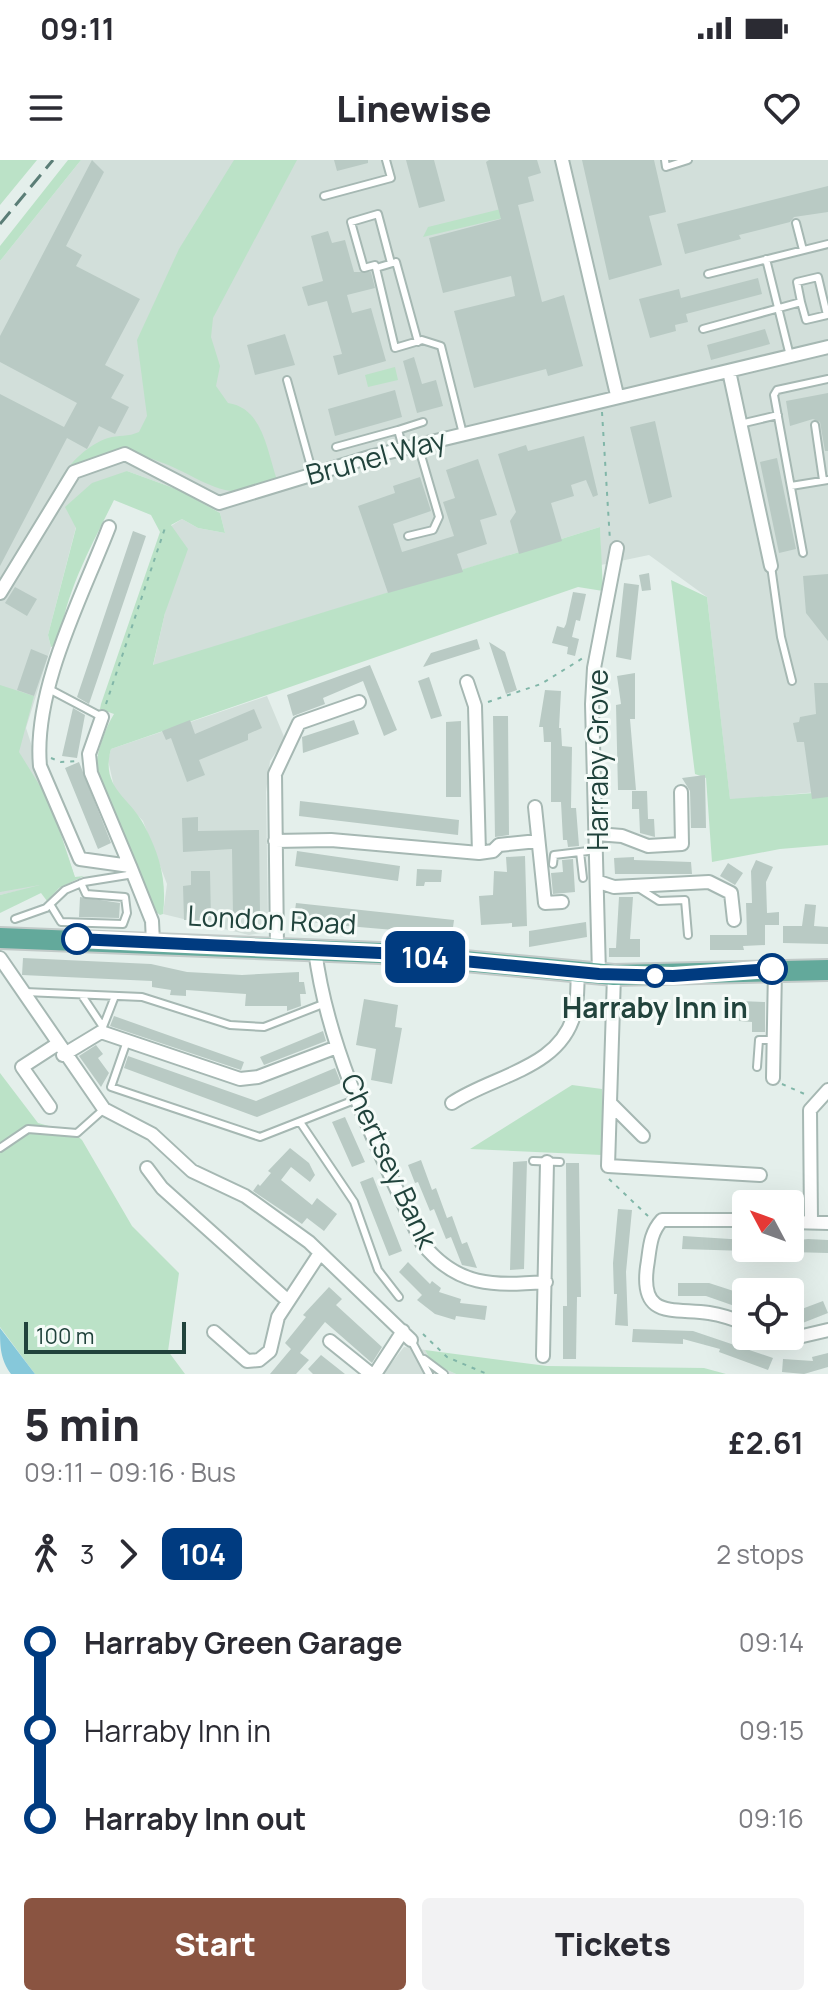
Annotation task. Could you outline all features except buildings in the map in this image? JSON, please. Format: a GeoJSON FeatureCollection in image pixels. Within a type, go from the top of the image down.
{"type":"FeatureCollection","features":[{"type":"Feature","properties":{"kind":"main road","name":"London Road"},"geometry":{"type":"LineString","coordinates":[[0,938],[277,947],[607,975],[673,976],[775,969],[828,970]]}},
{"type":"Feature","properties":{"kind":"street"},"geometry":{"type":"LineString","coordinates":[[562,160],[617,395]]}},
{"type":"Feature","properties":{"kind":"street","name":"Brunel Way"},"geometry":{"type":"LineString","coordinates":[[0,593],[74,472],[125,454],[219,503],[403,448],[828,347]]}},
{"type":"Feature","properties":{"kind":"street"},"geometry":{"type":"LineString","coordinates":[[729,371],[771,566]]}},
{"type":"Feature","properties":{"kind":"street"},"geometry":{"type":"LineString","coordinates":[[109,527],[49,689],[39,752],[40,766],[80,859],[132,870]]}},
{"type":"Feature","properties":{"kind":"street","name":"Harraby Grove"},"geometry":{"type":"LineString","coordinates":[[608,1166],[607,975],[599,882],[592,704],[617,548]]}},
{"type":"Feature","properties":{"kind":"street"},"geometry":{"type":"LineString","coordinates":[[467,682],[475,706],[480,796],[479,853]]}},
{"type":"Feature","properties":{"kind":"street"},"geometry":{"type":"LineString","coordinates":[[277,947],[275,774],[299,723],[359,702]]}},
{"type":"Feature","properties":{"kind":"street"},"geometry":{"type":"LineString","coordinates":[[102,717],[89,754],[91,773],[152,921],[153,942]]}},
{"type":"Feature","properties":{"kind":"street"},"geometry":{"type":"LineString","coordinates":[[597,834],[622,836],[648,846],[682,844],[681,792]]}},
{"type":"Feature","properties":{"kind":"street"},"geometry":{"type":"LineString","coordinates":[[535,807],[545,903],[562,902]]}},
{"type":"Feature","properties":{"kind":"street"},"geometry":{"type":"LineString","coordinates":[[275,841],[331,840],[479,853],[493,851],[499,845],[538,841]]}},
{"type":"Feature","properties":{"kind":"street"},"geometry":{"type":"LineString","coordinates":[[599,882],[614,887],[709,882],[731,893],[734,920]]}},
{"type":"Feature","properties":{"kind":"street","name":"Chertsey Bank"},"geometry":{"type":"LineString","coordinates":[[315,950],[323,1004],[337,1047],[422,1243],[441,1265],[476,1283],[546,1282]]}},
{"type":"Feature","properties":{"kind":"street"},"geometry":{"type":"LineString","coordinates":[[0,958],[60,1050],[104,1109],[152,1134],[192,1171],[255,1202],[320,1253],[407,1336],[373,1374],[330,1341]]}},
{"type":"Feature","properties":{"kind":"street"},"geometry":{"type":"LineString","coordinates":[[773,1078],[775,969]]}},
{"type":"Feature","properties":{"kind":"street"},"geometry":{"type":"LineString","coordinates":[[452,1103],[469,1091],[523,1071],[552,1050],[575,1012],[578,973]]}},
{"type":"Feature","properties":{"kind":"street"},"geometry":{"type":"LineString","coordinates":[[50,1107],[22,1067],[102,1030],[240,1079],[258,1077],[337,1047]]}},
{"type":"Feature","properties":{"kind":"street"},"geometry":{"type":"LineString","coordinates":[[811,1222],[810,1110],[828,1090]]}},
{"type":"Feature","properties":{"kind":"street"},"geometry":{"type":"LineString","coordinates":[[610,1103],[643,1136]]}},
{"type":"Feature","properties":{"kind":"street"},"geometry":{"type":"LineString","coordinates":[[543,1356],[547,1162]]}},
{"type":"Feature","properties":{"kind":"street"},"geometry":{"type":"LineString","coordinates":[[608,1166],[760,1175]]}},
{"type":"Feature","properties":{"kind":"street"},"geometry":{"type":"LineString","coordinates":[[147,1168],[162,1188],[287,1300]]}},
{"type":"Feature","properties":{"kind":"street"},"geometry":{"type":"LineString","coordinates":[[732,1220],[669,1219],[657,1225],[652,1234],[645,1282],[654,1305],[663,1309],[708,1313],[732,1320]]}},
{"type":"Feature","properties":{"kind":"street"},"geometry":{"type":"LineString","coordinates":[[804,1222],[828,1223]]}},
{"type":"Feature","properties":{"kind":"street"},"geometry":{"type":"LineString","coordinates":[[214,1332],[247,1361],[259,1360],[270,1351],[278,1317],[287,1300],[320,1253]]}},
{"type":"Feature","properties":{"kind":"street"},"geometry":{"type":"LineString","coordinates":[[804,1336],[828,1330]]}},
{"type":"Feature","properties":{"kind":"lane"},"geometry":{"type":"LineString","coordinates":[[324,196],[391,178],[386,160]]}},
{"type":"Feature","properties":{"kind":"lane"},"geometry":{"type":"LineString","coordinates":[[665,160],[666,167],[688,160]]}},
{"type":"Feature","properties":{"kind":"lane"},"geometry":{"type":"LineString","coordinates":[[391,263],[378,214],[351,222],[364,268],[375,265],[395,348],[418,342],[436,342],[441,346],[463,434]]}},
{"type":"Feature","properties":{"kind":"lane"},"geometry":{"type":"LineString","coordinates":[[796,223],[803,250]]}},
{"type":"Feature","properties":{"kind":"lane"},"geometry":{"type":"LineString","coordinates":[[708,274],[828,244]]}},
{"type":"Feature","properties":{"kind":"lane"},"geometry":{"type":"LineString","coordinates":[[766,259],[790,356]]}},
{"type":"Feature","properties":{"kind":"lane"},"geometry":{"type":"LineString","coordinates":[[376,268],[396,262],[418,342]]}},
{"type":"Feature","properties":{"kind":"lane"},"geometry":{"type":"LineString","coordinates":[[818,277],[827,315],[806,320],[801,302],[797,282],[818,277]]}},
{"type":"Feature","properties":{"kind":"lane"},"geometry":{"type":"LineString","coordinates":[[703,329],[801,302]]}},
{"type":"Feature","properties":{"kind":"lane"},"geometry":{"type":"LineString","coordinates":[[803,553],[774,395],[777,390],[828,379]]}},
{"type":"Feature","properties":{"kind":"lane"},"geometry":{"type":"LineString","coordinates":[[287,380],[313,474]]}},
{"type":"Feature","properties":{"kind":"lane"},"geometry":{"type":"LineString","coordinates":[[740,424],[778,415]]}},
{"type":"Feature","properties":{"kind":"lane"},"geometry":{"type":"LineString","coordinates":[[336,447],[423,422]]}},
{"type":"Feature","properties":{"kind":"lane"},"geometry":{"type":"LineString","coordinates":[[791,486],[825,480],[815,425]]}},
{"type":"Feature","properties":{"kind":"lane"},"geometry":{"type":"LineString","coordinates":[[398,430],[403,448]]}},
{"type":"Feature","properties":{"kind":"lane"},"geometry":{"type":"LineString","coordinates":[[408,536],[433,530],[439,517],[418,445]]}},
{"type":"Feature","properties":{"kind":"lane"},"geometry":{"type":"LineString","coordinates":[[771,566],[781,637],[792,681]]}},
{"type":"Feature","properties":{"kind":"lane"},"geometry":{"type":"LineString","coordinates":[[49,689],[102,717]]}},
{"type":"Feature","properties":{"kind":"lane"},"geometry":{"type":"LineString","coordinates":[[553,864],[554,855],[598,850]]}},
{"type":"Feature","properties":{"kind":"lane"},"geometry":{"type":"LineString","coordinates":[[580,852],[583,878]]}},
{"type":"Feature","properties":{"kind":"lane"},"geometry":{"type":"LineString","coordinates":[[15,919],[50,904],[65,890],[81,883],[132,870]]}},
{"type":"Feature","properties":{"kind":"lane"},"geometry":{"type":"LineString","coordinates":[[50,904],[61,922],[123,924],[127,907],[125,897],[86,894],[81,883]]}},
{"type":"Feature","properties":{"kind":"lane"},"geometry":{"type":"LineString","coordinates":[[637,887],[659,901],[685,900],[688,935]]}},
{"type":"Feature","properties":{"kind":"lane"},"geometry":{"type":"LineString","coordinates":[[21,992],[142,997],[230,1025],[264,1027],[323,1004]]}},
{"type":"Feature","properties":{"kind":"lane"},"geometry":{"type":"LineString","coordinates":[[83,996],[102,1030]]}},
{"type":"Feature","properties":{"kind":"lane"},"geometry":{"type":"LineString","coordinates":[[102,1030],[115,996]]}},
{"type":"Feature","properties":{"kind":"lane"},"geometry":{"type":"LineString","coordinates":[[757,1067],[759,1040],[775,1040]]}},
{"type":"Feature","properties":{"kind":"lane"},"geometry":{"type":"LineString","coordinates":[[127,1041],[111,1087],[260,1137],[357,1099]]}},
{"type":"Feature","properties":{"kind":"lane"},"geometry":{"type":"LineString","coordinates":[[0,1148],[28,1129],[77,1133],[104,1109]]}},
{"type":"Feature","properties":{"kind":"lane"},"geometry":{"type":"LineString","coordinates":[[300,1122],[354,1202],[378,1270],[399,1297]]}},
{"type":"Feature","properties":{"kind":"lane"},"geometry":{"type":"LineString","coordinates":[[407,1336],[429,1374]]}},
{"type":"Feature","properties":{"kind":"lane"},"geometry":{"type":"LineString","coordinates":[[421,1357],[444,1374]]}},
{"type":"Feature","properties":{"kind":"path"},"geometry":{"type":"LineString","coordinates":[[601,399],[608,539],[617,548]]}},
{"type":"Feature","properties":{"kind":"path"},"geometry":{"type":"LineString","coordinates":[[102,717],[165,528]]}},
{"type":"Feature","properties":{"kind":"path"},"geometry":{"type":"LineString","coordinates":[[475,706],[541,684],[599,649]]}},
{"type":"Feature","properties":{"kind":"path"},"geometry":{"type":"LineString","coordinates":[[39,752],[61,762],[79,761],[89,754]]}},
{"type":"Feature","properties":{"kind":"path"},"geometry":{"type":"LineString","coordinates":[[773,1078],[817,1099]]}},
{"type":"Feature","properties":{"kind":"path"},"geometry":{"type":"LineString","coordinates":[[608,1166],[605,1175],[657,1225]]}},
{"type":"Feature","properties":{"kind":"path"},"geometry":{"type":"LineString","coordinates":[[407,1336],[422,1334],[447,1357],[487,1374]]}},
{"type":"Feature","properties":{"kind":"shaded area"},"geometry":{"type":"Polygon","coordinates":[[[81,160],[828,160],[828,791],[730,800],[707,597],[649,555],[601,565],[600,527],[153,666],[165,613],[171,526],[182,519],[198,528],[225,533],[220,513],[179,490],[127,471],[76,527],[48,635],[51,647],[26,728],[75,878],[0,895],[0,261],[81,160]]]}},
{"type":"Feature","properties":{"kind":"shaded area"},"geometry":{"type":"Polygon","coordinates":[[[267,696],[285,739],[270,761],[266,792],[268,922],[261,933],[249,935],[163,914],[167,884],[143,821],[115,791],[108,760],[111,749],[267,696]]]}},
{"type":"Feature","properties":{"kind":"shaded area"},"geometry":{"type":"Polygon","coordinates":[[[404,1347],[425,1350],[435,1369],[456,1374],[383,1374],[404,1347]]]}},
{"type":"Feature","properties":{"kind":"green space"},"geometry":{"type":"Polygon","coordinates":[[[0,160],[37,160],[0,205],[0,160]]]}},
{"type":"Feature","properties":{"kind":"green space"},"geometry":{"type":"Polygon","coordinates":[[[68,160],[81,160],[0,261],[0,246],[68,160]]]}},
{"type":"Feature","properties":{"kind":"green space"},"geometry":{"type":"Polygon","coordinates":[[[234,160],[297,160],[213,318],[211,337],[220,366],[216,386],[228,403],[249,413],[256,422],[277,480],[250,489],[229,491],[156,460],[126,455],[96,461],[60,480],[87,449],[108,438],[139,432],[147,416],[137,340],[179,249],[234,160]]]}},
{"type":"Feature","properties":{"kind":"green space"},"geometry":{"type":"Polygon","coordinates":[[[517,205],[520,214],[423,237],[428,227],[517,205]]]}},
{"type":"Feature","properties":{"kind":"green space"},"geometry":{"type":"Polygon","coordinates":[[[395,367],[398,380],[368,387],[365,375],[395,367]]]}},
{"type":"Feature","properties":{"kind":"green space"},"geometry":{"type":"Polygon","coordinates":[[[127,471],[179,490],[220,513],[225,533],[198,528],[182,519],[171,525],[188,549],[165,613],[153,665],[600,527],[603,591],[578,587],[111,749],[109,762],[113,783],[144,825],[158,858],[164,890],[163,914],[160,915],[137,887],[118,847],[104,804],[97,767],[102,740],[114,714],[100,709],[101,704],[160,532],[151,515],[114,500],[73,587],[59,644],[51,647],[48,635],[76,528],[65,507],[92,483],[127,471]]]}},
{"type":"Feature","properties":{"kind":"green space"},"geometry":{"type":"Polygon","coordinates":[[[671,580],[707,597],[730,799],[828,792],[828,845],[780,849],[712,862],[706,778],[695,774],[671,580]]]}},
{"type":"Feature","properties":{"kind":"green space"},"geometry":{"type":"Polygon","coordinates":[[[0,685],[34,696],[19,752],[50,802],[75,877],[84,876],[59,888],[47,901],[41,893],[0,913],[0,895],[40,885],[0,892],[0,685]]]}},
{"type":"Feature","properties":{"kind":"green space"},"geometry":{"type":"Polygon","coordinates":[[[0,1073],[38,1123],[74,1133],[82,1140],[132,1226],[179,1273],[168,1351],[185,1374],[35,1374],[0,1327],[0,1073]]]}},
{"type":"Feature","properties":{"kind":"green space"},"geometry":{"type":"Polygon","coordinates":[[[572,1085],[602,1089],[602,1155],[470,1149],[572,1085]]]}},
{"type":"Feature","properties":{"kind":"green space"},"geometry":{"type":"Polygon","coordinates":[[[425,1350],[547,1366],[704,1368],[726,1374],[456,1374],[435,1369],[425,1350]]]}},
{"type":"Feature","properties":{"kind":"water"},"geometry":{"type":"Polygon","coordinates":[[[0,1328],[35,1374],[11,1374],[3,1358],[0,1328]]]}},
{"type":"Feature","properties":{"kind":"railway"},"geometry":{"type":"LineString","coordinates":[[0,224],[53,160]]}},
{"type":"Feature","properties":{"kind":"bus line","name":"104"},"geometry":{"type":"LineString","coordinates":[[77,939],[380,953],[599,974],[673,976],[772,969]]}},
{"type":"Feature","properties":{"kind":"place","name":"Harraby Inn in"},"geometry":{"type":"Point","coordinates":[655,976]}}]}
